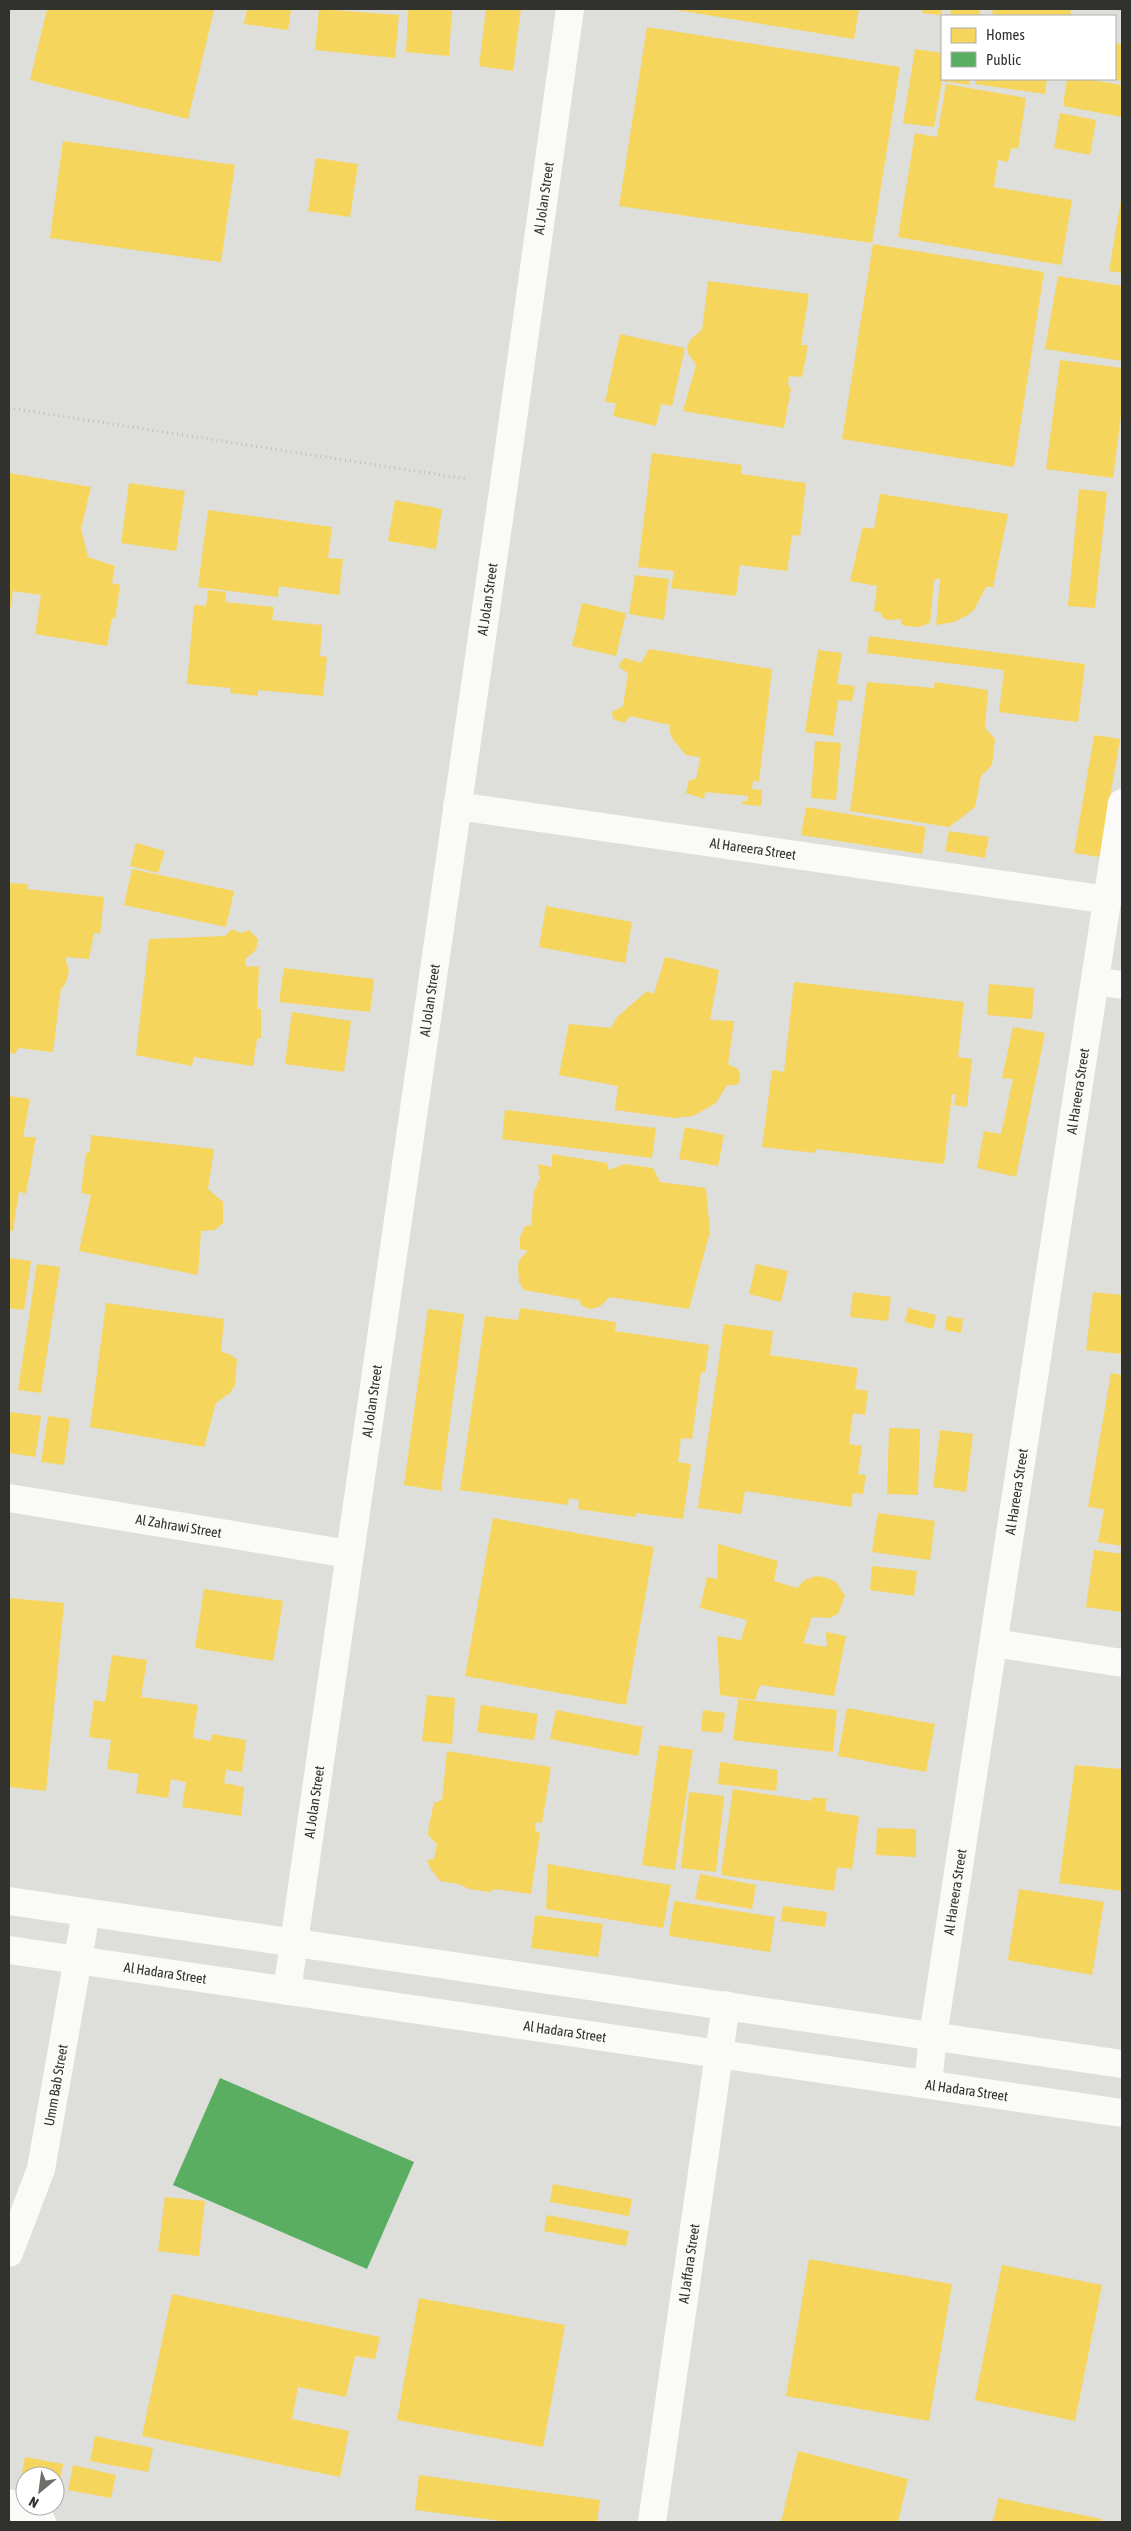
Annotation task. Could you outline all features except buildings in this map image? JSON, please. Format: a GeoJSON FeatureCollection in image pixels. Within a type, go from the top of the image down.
{"type":"FeatureCollection","features":[{"type":"Feature","properties":{"kind":"street","name":"Al Jolan Street"},"geometry":{"type":"LineString","coordinates":[[287,1991],[504,484],[570,9]]}},
{"type":"Feature","properties":{"kind":"street","name":"Al Hareera Street"},"geometry":{"type":"LineString","coordinates":[[928,2084],[933,2036],[1122,803]]}},
{"type":"Feature","properties":{"kind":"street","name":"Al Hareera Street"},"geometry":{"type":"LineString","coordinates":[[458,806],[1108,900]]}},
{"type":"Feature","properties":{"kind":"street"},"geometry":{"type":"LineString","coordinates":[[1095,981],[1122,985]]}},
{"type":"Feature","properties":{"kind":"street","name":"Al Zahrawi Street"},"geometry":{"type":"LineString","coordinates":[[9,1498],[349,1554]]}},
{"type":"Feature","properties":{"kind":"street"},"geometry":{"type":"LineString","coordinates":[[994,1643],[1122,1663]]}},
{"type":"Feature","properties":{"kind":"street"},"geometry":{"type":"LineString","coordinates":[[9,1901],[1122,2064]]}},
{"type":"Feature","properties":{"kind":"street","name":"Umm Bab Street"},"geometry":{"type":"LineString","coordinates":[[9,2252],[41,2169],[86,1913]]}},
{"type":"Feature","properties":{"kind":"street","name":"Al Hadara Street"},"geometry":{"type":"LineString","coordinates":[[9,1950],[1122,2113]]}},
{"type":"Feature","properties":{"kind":"street","name":"Al Jaffara Street"},"geometry":{"type":"LineString","coordinates":[[652,2522],[726,2006]]}},
{"type":"Feature","properties":{"kind":"street"},"geometry":{"type":"LineString","coordinates":[[9,2504],[42,2522]]}},
{"type":"Feature","properties":{"kind":"path"},"geometry":{"type":"LineString","coordinates":[[9,408],[504,484]]}}]}
